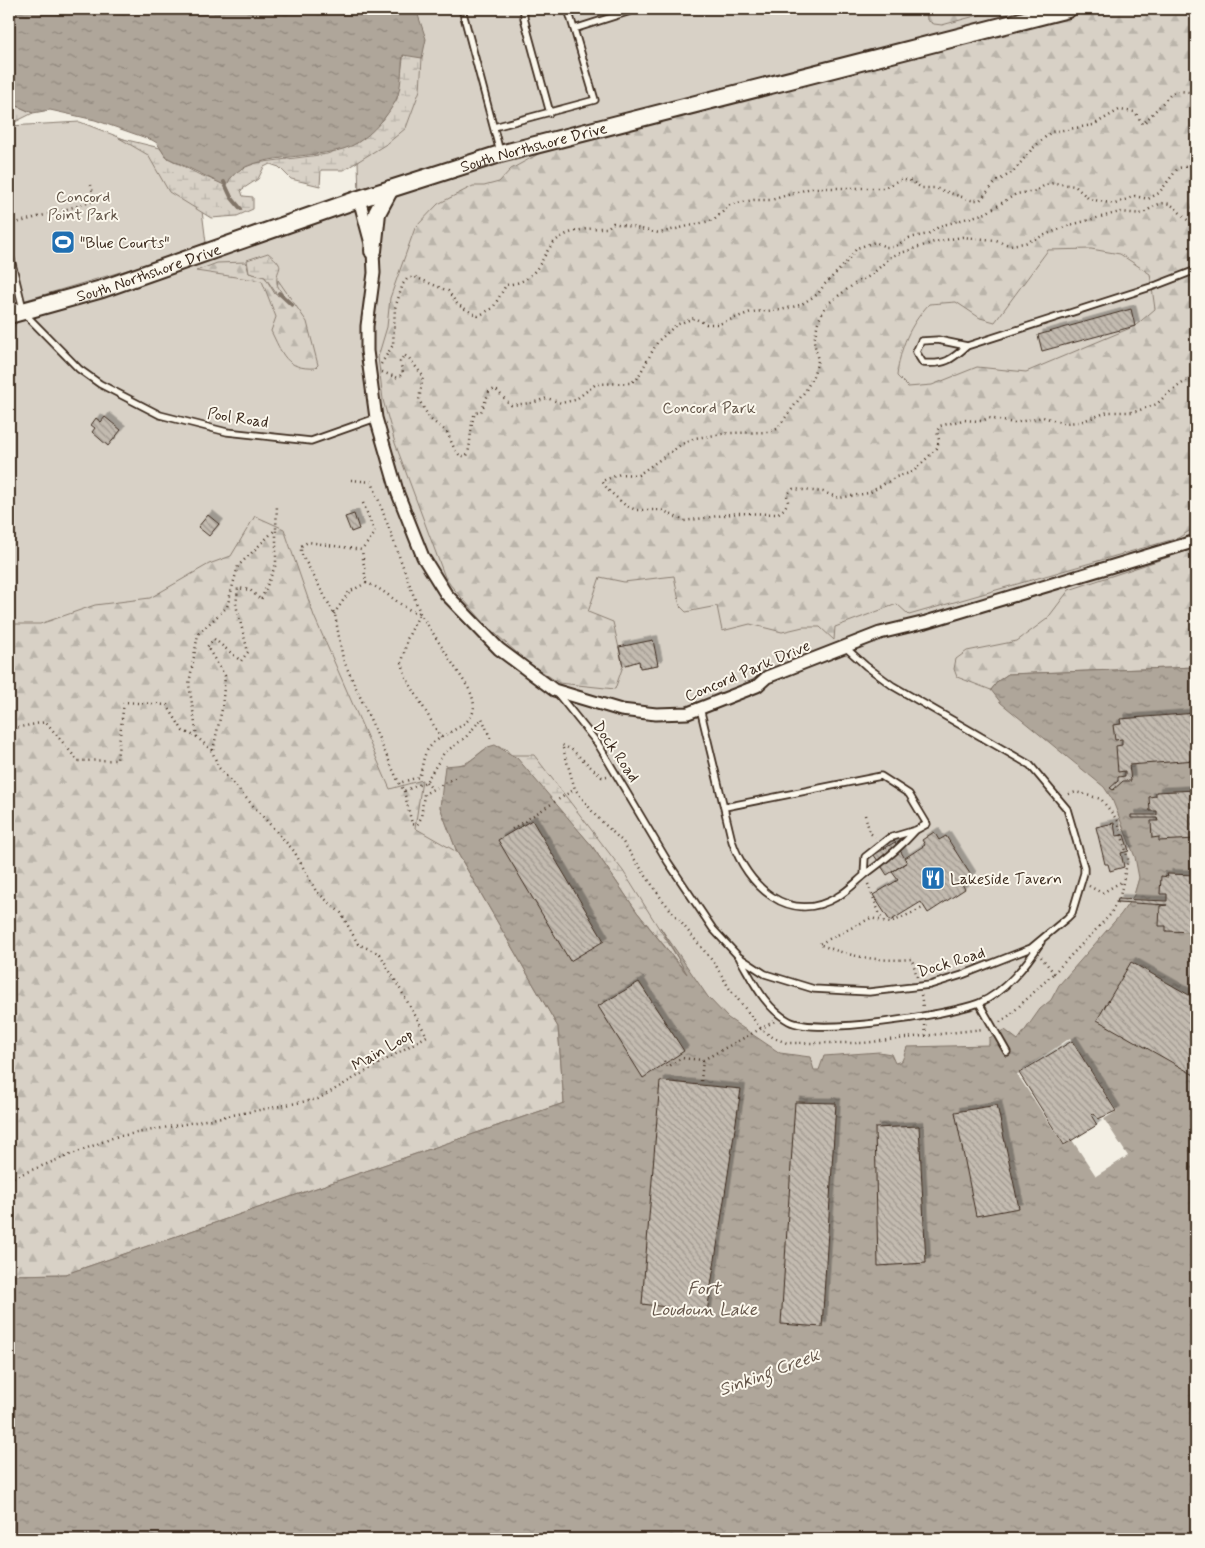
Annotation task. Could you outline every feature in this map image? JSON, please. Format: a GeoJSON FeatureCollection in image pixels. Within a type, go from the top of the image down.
{"type":"FeatureCollection","features":[{"type":"Feature","properties":{"kind":"main road","name":"South Northshore Drive"},"geometry":{"type":"LineString","coordinates":[[16,314],[102,289],[359,199],[500,154],[1068,9]]}},
{"type":"Feature","properties":{"kind":"main road"},"geometry":{"type":"LineString","coordinates":[[373,251],[377,213],[390,189]]}},
{"type":"Feature","properties":{"kind":"street","name":"Concord Park Drive"},"geometry":{"type":"LineString","coordinates":[[359,199],[373,251],[374,273],[366,326],[368,368],[376,418],[398,494],[432,575],[468,618],[499,649],[554,690],[621,710],[656,714],[688,713],[757,686],[767,677],[880,633],[926,622],[1196,541]]}},
{"type":"Feature","properties":{"kind":"lane"},"geometry":{"type":"LineString","coordinates":[[462,9],[500,154]]}},
{"type":"Feature","properties":{"kind":"lane"},"geometry":{"type":"LineString","coordinates":[[524,9],[524,18],[550,113]]}},
{"type":"Feature","properties":{"kind":"lane"},"geometry":{"type":"LineString","coordinates":[[494,127],[595,100],[568,9]]}},
{"type":"Feature","properties":{"kind":"lane"},"geometry":{"type":"LineString","coordinates":[[574,28],[637,9]]}},
{"type":"Feature","properties":{"kind":"lane"},"geometry":{"type":"LineString","coordinates":[[9,251],[16,314]]}},
{"type":"Feature","properties":{"kind":"lane"},"geometry":{"type":"LineString","coordinates":[[967,346],[938,340],[921,341],[916,352],[923,364],[939,365],[953,358],[967,346],[1157,285],[1196,270]]}},
{"type":"Feature","properties":{"kind":"lane","name":"Pool Road"},"geometry":{"type":"LineString","coordinates":[[16,314],[79,370],[100,384],[160,415],[227,432],[311,441],[376,418]]}},
{"type":"Feature","properties":{"kind":"lane","name":"Dock Road"},"geometry":{"type":"LineString","coordinates":[[554,690],[598,744],[702,914],[724,943],[739,957],[764,974],[808,988],[876,992],[930,985],[962,975],[1031,948],[1072,913],[1081,882],[1084,866],[1067,809],[1030,765],[893,686],[866,666],[845,647]]}},
{"type":"Feature","properties":{"kind":"lane"},"geometry":{"type":"LineString","coordinates":[[700,708],[739,861],[757,884],[784,903],[800,907],[825,903],[842,894],[902,847],[916,830]]}},
{"type":"Feature","properties":{"kind":"lane"},"geometry":{"type":"LineString","coordinates":[[725,806],[880,776],[909,794],[927,824],[916,830],[889,838],[865,857],[864,875]]}},
{"type":"Feature","properties":{"kind":"lane"},"geometry":{"type":"LineString","coordinates":[[739,957],[769,1005],[782,1016],[801,1025],[818,1027],[882,1022],[979,1003],[1001,988],[1036,950],[1045,936]]}},
{"type":"Feature","properties":{"kind":"lane"},"geometry":{"type":"LineString","coordinates":[[979,1003],[1007,1052]]}},
{"type":"Feature","properties":{"kind":"path"},"geometry":{"type":"LineString","coordinates":[[372,393],[376,392],[385,355],[393,345],[394,308],[403,284],[407,279],[415,277],[448,290],[458,305],[478,316],[493,308],[506,285],[523,281],[541,266],[549,248],[560,237],[589,227],[607,228],[613,223],[659,233],[714,220],[731,204],[754,200],[771,200],[811,188],[884,188],[899,180],[909,180],[922,188],[935,188],[971,200],[980,200],[996,182],[1013,172],[1032,149],[1052,132],[1093,125],[1119,110],[1135,112],[1143,124],[1172,93],[1180,91],[1196,93]]}},
{"type":"Feature","properties":{"kind":"path"},"geometry":{"type":"LineString","coordinates":[[380,372],[398,378],[403,373],[400,368],[400,362],[404,355],[409,358],[423,376],[419,400],[430,419],[447,432],[460,456],[467,456],[471,443],[470,427],[475,413],[481,412],[489,392],[495,389],[511,405],[532,403],[547,398],[560,403],[575,400],[596,384],[630,383],[637,379],[658,340],[676,325],[694,318],[706,324],[719,324],[751,312],[781,310],[800,305],[818,294],[824,285],[845,264],[856,248],[875,242],[886,247],[894,247],[909,238],[928,234],[940,226],[986,212],[1016,194],[1036,191],[1054,183],[1074,186],[1089,199],[1115,204],[1135,196],[1148,199],[1159,192],[1178,168],[1196,165]]}},
{"type":"Feature","properties":{"kind":"path"},"geometry":{"type":"LineString","coordinates":[[9,225],[95,201],[91,185]]}},
{"type":"Feature","properties":{"kind":"path"},"geometry":{"type":"LineString","coordinates":[[1196,225],[1188,222],[1179,210],[1169,204],[1153,205],[1143,214],[1120,212],[1070,225],[1025,243],[1009,245],[996,240],[962,238],[934,242],[892,256],[870,276],[856,282],[826,305],[818,322],[814,341],[818,361],[813,376],[806,390],[777,429],[769,432],[730,432],[695,438],[682,444],[638,475],[620,474],[602,481],[608,490],[625,505],[636,510],[662,510],[684,521],[738,513],[776,514],[784,509],[788,502],[787,495],[793,489],[823,492],[839,498],[869,493],[896,477],[913,472],[937,448],[939,440],[937,430],[940,426],[963,420],[981,421],[990,418],[1014,423],[1043,417],[1063,423],[1080,422],[1108,412],[1134,412],[1157,404],[1167,394],[1196,374]]}},
{"type":"Feature","properties":{"kind":"path"},"geometry":{"type":"LineString","coordinates":[[351,480],[372,482],[420,613],[469,689],[474,703],[473,710],[466,723],[441,738],[428,749],[418,777],[399,783]]}},
{"type":"Feature","properties":{"kind":"path"},"geometry":{"type":"LineString","coordinates":[[363,503],[375,533],[362,550],[366,583]]}},
{"type":"Feature","properties":{"kind":"path"},"geometry":{"type":"LineString","coordinates":[[212,751],[222,710],[225,676],[207,648],[214,639],[241,662],[248,652],[236,605],[238,588],[250,590],[261,600],[276,564],[277,505]]}},
{"type":"Feature","properties":{"kind":"path"},"geometry":{"type":"LineString","coordinates":[[196,737],[190,684],[198,634],[227,607],[238,566],[276,529]]}},
{"type":"Feature","properties":{"kind":"path"},"geometry":{"type":"LineString","coordinates":[[362,550],[308,542],[301,546],[302,556],[334,614],[342,659],[404,791],[412,824],[417,825],[421,818],[422,796],[458,776]]}},
{"type":"Feature","properties":{"kind":"path"},"geometry":{"type":"LineString","coordinates":[[334,614],[349,592],[366,583],[380,588],[412,612],[420,613]]}},
{"type":"Feature","properties":{"kind":"path"},"geometry":{"type":"LineString","coordinates":[[420,613],[407,639],[402,663],[406,677],[441,738]]}},
{"type":"Feature","properties":{"kind":"path","name":"Main Loop"},"geometry":{"type":"LineString","coordinates":[[9,1179],[115,1137],[318,1099],[427,1036],[380,954],[358,944],[341,912],[316,891],[294,851],[219,768],[212,751],[196,737],[183,732],[167,705],[124,702],[117,760],[78,761],[46,722],[15,728]]}},
{"type":"Feature","properties":{"kind":"path"},"geometry":{"type":"LineString","coordinates":[[404,791],[426,782],[444,753],[466,737],[482,718],[491,740]]}},
{"type":"Feature","properties":{"kind":"path"},"geometry":{"type":"LineString","coordinates":[[9,730],[15,728]]}},
{"type":"Feature","properties":{"kind":"path"},"geometry":{"type":"LineString","coordinates":[[9,739],[15,728]]}},
{"type":"Feature","properties":{"kind":"path"},"geometry":{"type":"LineString","coordinates":[[615,772],[602,777],[572,750],[562,745],[575,789],[595,815],[622,840],[661,898],[715,964],[729,988],[762,1030],[774,1038],[787,1043],[863,1043],[976,1031],[992,1027],[1010,1015],[1110,915],[1120,896],[1128,859],[1118,821],[1101,799],[1076,792],[1058,797]]}},
{"type":"Feature","properties":{"kind":"path"},"geometry":{"type":"LineString","coordinates":[[426,782],[432,789]]}},
{"type":"Feature","properties":{"kind":"path"},"geometry":{"type":"LineString","coordinates":[[512,829],[575,789]]}},
{"type":"Feature","properties":{"kind":"path"},"geometry":{"type":"LineString","coordinates":[[864,875],[882,920]]}},
{"type":"Feature","properties":{"kind":"path"},"geometry":{"type":"LineString","coordinates":[[1081,882],[1102,893],[1123,881]]}},
{"type":"Feature","properties":{"kind":"path"},"geometry":{"type":"LineString","coordinates":[[915,971],[912,959],[889,961],[862,958],[839,953],[819,944],[871,918],[890,923],[925,907]]}},
{"type":"Feature","properties":{"kind":"path"},"geometry":{"type":"LineString","coordinates":[[1036,950],[1054,973]]}},
{"type":"Feature","properties":{"kind":"path"},"geometry":{"type":"LineString","coordinates":[[664,1061],[668,1067],[681,1058],[703,1060],[762,1030],[782,1016]]}},
{"type":"Feature","properties":{"kind":"path"},"geometry":{"type":"LineString","coordinates":[[701,1081],[703,1060]]}},
{"type":"Feature","properties":{"kind":"green space","name":"Concord Park"},"geometry":{"type":"Polygon","coordinates":[[[354,9],[1196,9],[1196,667],[1008,674],[1107,780],[1144,861],[1129,913],[1019,1044],[834,1075],[753,1060],[506,749],[491,747],[471,760],[458,765],[440,807],[457,852],[558,1027],[9,1275],[9,333],[24,313],[359,199],[354,9]]]}},
{"type":"Feature","properties":{"kind":"green space"},"geometry":{"type":"Polygon","coordinates":[[[926,9],[1001,9],[942,25],[934,24],[927,20],[926,9]]]}},
{"type":"Feature","properties":{"kind":"green space"},"geometry":{"type":"Polygon","coordinates":[[[1096,9],[1196,9],[1196,527],[1178,538],[909,615],[897,604],[835,627],[834,640],[820,627],[803,627],[782,632],[750,624],[722,631],[717,606],[686,612],[680,606],[674,576],[624,582],[600,577],[588,612],[613,622],[623,666],[615,689],[559,683],[526,661],[488,627],[446,580],[395,443],[383,400],[378,357],[387,327],[390,298],[415,228],[438,204],[473,186],[484,186],[499,182],[511,169],[553,146],[1096,9]],[[1091,249],[1048,250],[995,322],[980,318],[956,302],[929,304],[911,328],[903,346],[897,376],[908,387],[932,385],[977,367],[1026,372],[1135,326],[1155,309],[1150,274],[1120,254],[1091,249]]]}},
{"type":"Feature","properties":{"kind":"green space"},"geometry":{"type":"Polygon","coordinates":[[[412,44],[422,58],[420,90],[406,128],[388,143],[344,170],[321,170],[320,186],[291,179],[279,167],[270,164],[264,167],[258,179],[241,190],[243,196],[253,197],[253,209],[237,216],[211,218],[169,192],[148,155],[119,138],[160,148],[166,157],[198,174],[221,183],[229,180],[238,170],[256,163],[327,154],[357,143],[383,120],[397,99],[405,46],[412,44]]]}},
{"type":"Feature","properties":{"kind":"green space"},"geometry":{"type":"Polygon","coordinates":[[[9,99],[15,105],[33,113],[9,125],[9,99]]]}},
{"type":"Feature","properties":{"kind":"green space","name":"Concord Point Park"},"geometry":{"type":"Polygon","coordinates":[[[80,122],[155,151],[202,211],[206,243],[154,262],[9,305],[9,126],[80,122]]]}},
{"type":"Feature","properties":{"kind":"green space"},"geometry":{"type":"Polygon","coordinates":[[[268,253],[280,265],[277,283],[282,294],[278,296],[265,277],[249,273],[247,260],[268,253]]]}},
{"type":"Feature","properties":{"kind":"green space"},"geometry":{"type":"Polygon","coordinates":[[[246,262],[249,273],[265,277],[275,294],[278,280],[307,322],[318,365],[315,368],[297,366],[291,363],[282,353],[271,331],[276,317],[262,281],[196,271],[217,263],[246,262]]]}},
{"type":"Feature","properties":{"kind":"green space"},"geometry":{"type":"Polygon","coordinates":[[[255,516],[284,529],[314,616],[390,789],[422,780],[415,828],[457,852],[558,1027],[564,1103],[66,1274],[9,1275],[9,624],[40,624],[95,605],[150,598],[209,564],[231,556],[255,516]]]}},
{"type":"Feature","properties":{"kind":"green space"},"geometry":{"type":"Polygon","coordinates":[[[1196,548],[1196,667],[1008,674],[998,681],[991,690],[957,677],[954,669],[956,659],[967,651],[1017,641],[1047,619],[1069,590],[1196,548]]]}},
{"type":"Feature","properties":{"kind":"green space"},"geometry":{"type":"Polygon","coordinates":[[[512,755],[534,755],[623,871],[689,976],[637,912],[592,846],[512,755]]]}},
{"type":"Feature","properties":{"kind":"water"},"geometry":{"type":"Polygon","coordinates":[[[12,9],[416,9],[426,39],[422,58],[403,55],[396,100],[379,124],[363,139],[343,149],[266,161],[248,166],[235,173],[227,185],[224,185],[166,157],[157,143],[152,140],[95,120],[50,110],[33,113],[15,105],[9,99],[9,14],[12,9]]]}},
{"type":"Feature","properties":{"kind":"water","name":"Fort Loudoun Lake"},"geometry":{"type":"Polygon","coordinates":[[[1196,667],[1196,1539],[9,1539],[9,1275],[66,1274],[564,1103],[558,1027],[457,852],[440,807],[445,766],[466,764],[488,747],[495,745],[517,758],[592,846],[637,912],[687,974],[660,927],[708,997],[728,1018],[780,1053],[810,1057],[814,1070],[819,1070],[824,1056],[879,1052],[891,1054],[895,1063],[902,1061],[907,1047],[989,1045],[989,1038],[1005,1030],[1018,1040],[1040,1009],[1051,1000],[1059,985],[1121,914],[1134,895],[1139,878],[1135,857],[1112,799],[1104,787],[1001,703],[991,690],[998,681],[1008,674],[1196,667]]]}},
{"type":"Feature","properties":{"kind":"pier"},"geometry":{"type":"Polygon","coordinates":[[[1070,1038],[1117,1111],[1104,1119],[1128,1156],[1096,1176],[1072,1140],[1064,1146],[1017,1074],[1070,1038]]]}},
{"type":"Feature","properties":{"kind":"building"},"geometry":{"type":"Polygon","coordinates":[[[1131,309],[1135,326],[1042,351],[1038,335],[1131,309]]]}},
{"type":"Feature","properties":{"kind":"building"},"geometry":{"type":"Polygon","coordinates":[[[105,417],[121,430],[108,446],[92,432],[95,428],[91,425],[96,418],[101,422],[105,417]]]}},
{"type":"Feature","properties":{"kind":"building"},"geometry":{"type":"Polygon","coordinates":[[[354,514],[359,529],[351,532],[345,517],[354,514]]]}},
{"type":"Feature","properties":{"kind":"building"},"geometry":{"type":"Polygon","coordinates":[[[208,515],[219,524],[209,536],[198,527],[208,515]]]}},
{"type":"Feature","properties":{"kind":"building"},"geometry":{"type":"Polygon","coordinates":[[[653,640],[658,665],[640,668],[639,661],[623,666],[619,647],[653,640]]]}},
{"type":"Feature","properties":{"kind":"building"},"geometry":{"type":"Polygon","coordinates":[[[1196,713],[1196,760],[1129,765],[1131,781],[1123,781],[1113,790],[1110,788],[1118,781],[1118,777],[1125,776],[1125,771],[1118,772],[1116,746],[1122,745],[1122,739],[1115,740],[1113,725],[1121,724],[1120,719],[1196,713]]]}},
{"type":"Feature","properties":{"kind":"building"},"geometry":{"type":"Polygon","coordinates":[[[1196,790],[1196,839],[1159,841],[1159,837],[1152,838],[1151,821],[1158,821],[1157,818],[1131,818],[1131,815],[1157,815],[1157,811],[1150,811],[1149,797],[1156,796],[1156,792],[1196,790]]]}},
{"type":"Feature","properties":{"kind":"building"},"geometry":{"type":"Polygon","coordinates":[[[532,820],[604,941],[570,961],[498,840],[532,820]]]}},
{"type":"Feature","properties":{"kind":"building"},"geometry":{"type":"Polygon","coordinates":[[[1114,823],[1116,836],[1124,835],[1129,851],[1121,853],[1124,867],[1110,871],[1108,864],[1105,864],[1096,827],[1114,823]]]}},
{"type":"Feature","properties":{"kind":"building","name":"Lakeside Tavern"},"geometry":{"type":"Polygon","coordinates":[[[934,832],[939,840],[946,836],[972,877],[961,883],[965,889],[928,913],[921,902],[890,921],[873,895],[898,880],[892,872],[907,862],[905,858],[925,845],[922,840],[934,832]]]}},
{"type":"Feature","properties":{"kind":"building"},"geometry":{"type":"Polygon","coordinates":[[[895,842],[907,862],[887,875],[874,855],[895,842]]]}},
{"type":"Feature","properties":{"kind":"building"},"geometry":{"type":"Polygon","coordinates":[[[1167,874],[1196,875],[1196,932],[1166,931],[1166,926],[1159,926],[1160,906],[1167,905],[1117,902],[1118,899],[1167,901],[1167,894],[1160,894],[1161,876],[1168,877],[1167,874]]]}},
{"type":"Feature","properties":{"kind":"building"},"geometry":{"type":"Polygon","coordinates":[[[1131,962],[1196,999],[1196,1076],[1097,1020],[1131,962]]]}},
{"type":"Feature","properties":{"kind":"building"},"geometry":{"type":"Polygon","coordinates":[[[639,982],[684,1051],[643,1078],[598,1006],[639,982]]]}},
{"type":"Feature","properties":{"kind":"building"},"geometry":{"type":"Polygon","coordinates":[[[1072,1041],[1116,1111],[1098,1119],[1094,1114],[1091,1115],[1097,1125],[1064,1145],[1019,1073],[1072,1041]]]}},
{"type":"Feature","properties":{"kind":"building"},"geometry":{"type":"Polygon","coordinates":[[[660,1081],[741,1089],[707,1312],[642,1304],[660,1081]]]}},
{"type":"Feature","properties":{"kind":"building"},"geometry":{"type":"Polygon","coordinates":[[[795,1102],[836,1103],[822,1327],[781,1324],[795,1102]]]}},
{"type":"Feature","properties":{"kind":"building"},"geometry":{"type":"Polygon","coordinates":[[[997,1105],[1019,1208],[976,1216],[955,1112],[997,1105]]]}},
{"type":"Feature","properties":{"kind":"building"},"geometry":{"type":"Polygon","coordinates":[[[919,1126],[926,1263],[878,1266],[875,1128],[919,1126]]]}},
{"type":"Feature","properties":{"kind":"waterway"},"geometry":{"type":"LineString","coordinates":[[224,182],[231,197],[241,209]]}},
{"type":"Feature","properties":{"kind":"waterway"},"geometry":{"type":"LineString","coordinates":[[279,293],[292,305]]}},
{"type":"Feature","properties":{"kind":"place","name":"\"Blue Courts\""},"geometry":{"type":"Point","coordinates":[63,242]}},
{"type":"Feature","properties":{"kind":"place","name":"Lakeside Tavern"},"geometry":{"type":"Point","coordinates":[933,878]}},
{"type":"Feature","properties":{"kind":"water label","name":"Sinking Creek"},"geometry":{"type":"Point","coordinates":[769,1372]}}]}
